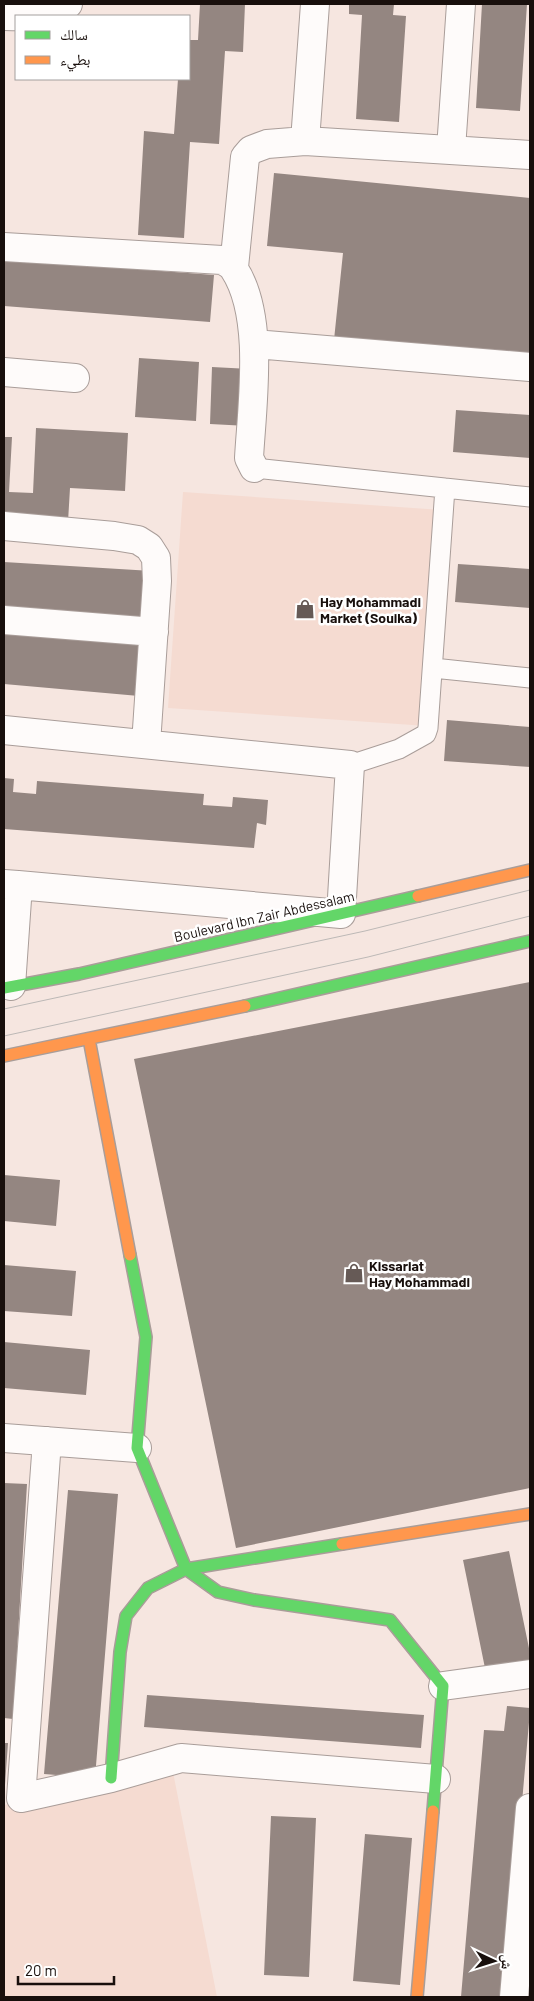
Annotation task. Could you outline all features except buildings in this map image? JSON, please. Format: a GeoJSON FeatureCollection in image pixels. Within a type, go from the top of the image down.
{"type":"FeatureCollection","features":[{"type":"Feature","properties":{"kind":"street"},"geometry":{"type":"LineString","coordinates":[[52,15],[68,4]]}},
{"type":"Feature","properties":{"kind":"street"},"geometry":{"type":"LineString","coordinates":[[305,141],[315,4]]}},
{"type":"Feature","properties":{"kind":"street"},"geometry":{"type":"LineString","coordinates":[[451,149],[461,4]]}},
{"type":"Feature","properties":{"kind":"street"},"geometry":{"type":"LineString","coordinates":[[254,468],[249,458],[254,344],[251,318],[244,290],[234,268],[246,157],[251,150],[267,144],[305,141],[530,155]]}},
{"type":"Feature","properties":{"kind":"street"},"geometry":{"type":"LineString","coordinates":[[4,247],[222,260],[234,268]]}},
{"type":"Feature","properties":{"kind":"street"},"geometry":{"type":"LineString","coordinates":[[254,344],[530,367]]}},
{"type":"Feature","properties":{"kind":"street"},"geometry":{"type":"LineString","coordinates":[[4,372],[75,378]]}},
{"type":"Feature","properties":{"kind":"street"},"geometry":{"type":"LineString","coordinates":[[4,526],[138,540],[149,547],[156,558],[157,581],[146,744]]}},
{"type":"Feature","properties":{"kind":"street"},"geometry":{"type":"LineString","coordinates":[[4,620],[154,632]]}},
{"type":"Feature","properties":{"kind":"street"},"geometry":{"type":"LineString","coordinates":[[4,730],[350,765],[341,914],[11,885],[7,987]]}},
{"type":"Feature","properties":{"kind":"street","name":"Boulevard Ibn Zair Abdessalam"},"geometry":{"type":"LineString","coordinates":[[7,987],[79,974],[530,870]]}},
{"type":"Feature","properties":{"kind":"street"},"geometry":{"type":"LineString","coordinates":[[4,1056],[401,971],[530,941]]}},
{"type":"Feature","properties":{"kind":"street"},"geometry":{"type":"LineString","coordinates":[[89,1039],[146,1337],[137,1448],[186,1569],[218,1592],[254,1600],[390,1620],[443,1686],[416,1997]]}},
{"type":"Feature","properties":{"kind":"street"},"geometry":{"type":"LineString","coordinates":[[4,1438],[137,1448]]}},
{"type":"Feature","properties":{"kind":"street"},"geometry":{"type":"LineString","coordinates":[[47,1441],[21,1798],[111,1778],[181,1758],[436,1779]]}},
{"type":"Feature","properties":{"kind":"street"},"geometry":{"type":"LineString","coordinates":[[111,1778],[120,1652],[126,1616],[148,1588],[186,1569],[530,1514]]}},
{"type":"Feature","properties":{"kind":"street"},"geometry":{"type":"LineString","coordinates":[[443,1686],[530,1674]]}},
{"type":"Feature","properties":{"kind":"street"},"geometry":{"type":"LineString","coordinates":[[514,1997],[524,1962],[530,1808]]}},
{"type":"Feature","properties":{"kind":"lane"},"geometry":{"type":"LineString","coordinates":[[254,468],[530,497]]}},
{"type":"Feature","properties":{"kind":"lane"},"geometry":{"type":"LineString","coordinates":[[350,765],[399,749],[426,734],[430,721],[445,488]]}},
{"type":"Feature","properties":{"kind":"lane"},"geometry":{"type":"LineString","coordinates":[[433,668],[530,678]]}},
{"type":"Feature","properties":{"kind":"shaded area","name":"Hay Mohammadi Market (Souika)"},"geometry":{"type":"Polygon","coordinates":[[[183,492],[442,510],[427,726],[168,708],[183,492]]]}},
{"type":"Feature","properties":{"kind":"shaded area"},"geometry":{"type":"Polygon","coordinates":[[[173,1772],[217,1997],[4,1997],[4,1805],[173,1772]]]}},
{"type":"Feature","properties":{"kind":"tram line"},"geometry":{"type":"LineString","coordinates":[[4,1009],[365,931],[530,890]]}},
{"type":"Feature","properties":{"kind":"tram line"},"geometry":{"type":"LineString","coordinates":[[4,1036],[368,957],[530,916]]}},
{"type":"Feature","properties":{"kind":"traffic: fast"},"geometry":{"type":"LineString","coordinates":[[4,988],[79,974],[418,896]]}},
{"type":"Feature","properties":{"kind":"traffic: fast"},"geometry":{"type":"LineString","coordinates":[[245,1006],[530,941]]}},
{"type":"Feature","properties":{"kind":"traffic: fast"},"geometry":{"type":"LineString","coordinates":[[130,1255],[146,1337],[137,1448],[186,1569],[342,1544]]}},
{"type":"Feature","properties":{"kind":"traffic: fast"},"geometry":{"type":"LineString","coordinates":[[111,1778],[120,1652],[126,1616],[148,1588],[186,1569],[218,1592],[254,1600],[390,1620],[443,1686],[433,1811]]}},
{"type":"Feature","properties":{"kind":"traffic: slow"},"geometry":{"type":"LineString","coordinates":[[418,896],[530,870]]}},
{"type":"Feature","properties":{"kind":"traffic: slow"},"geometry":{"type":"LineString","coordinates":[[4,1056],[245,1006]]}},
{"type":"Feature","properties":{"kind":"traffic: slow"},"geometry":{"type":"LineString","coordinates":[[89,1039],[130,1255]]}},
{"type":"Feature","properties":{"kind":"traffic: slow"},"geometry":{"type":"LineString","coordinates":[[342,1544],[530,1514]]}},
{"type":"Feature","properties":{"kind":"traffic: slow"},"geometry":{"type":"LineString","coordinates":[[417,1997],[433,1811]]}},
{"type":"Feature","properties":{"kind":"place","name":"Hay Mohammadi Market (Souika)"},"geometry":{"type":"Point","coordinates":[305,609]}},
{"type":"Feature","properties":{"kind":"place","name":"Kissariat Hay Mohammadi"},"geometry":{"type":"Point","coordinates":[354,1273]}}]}
